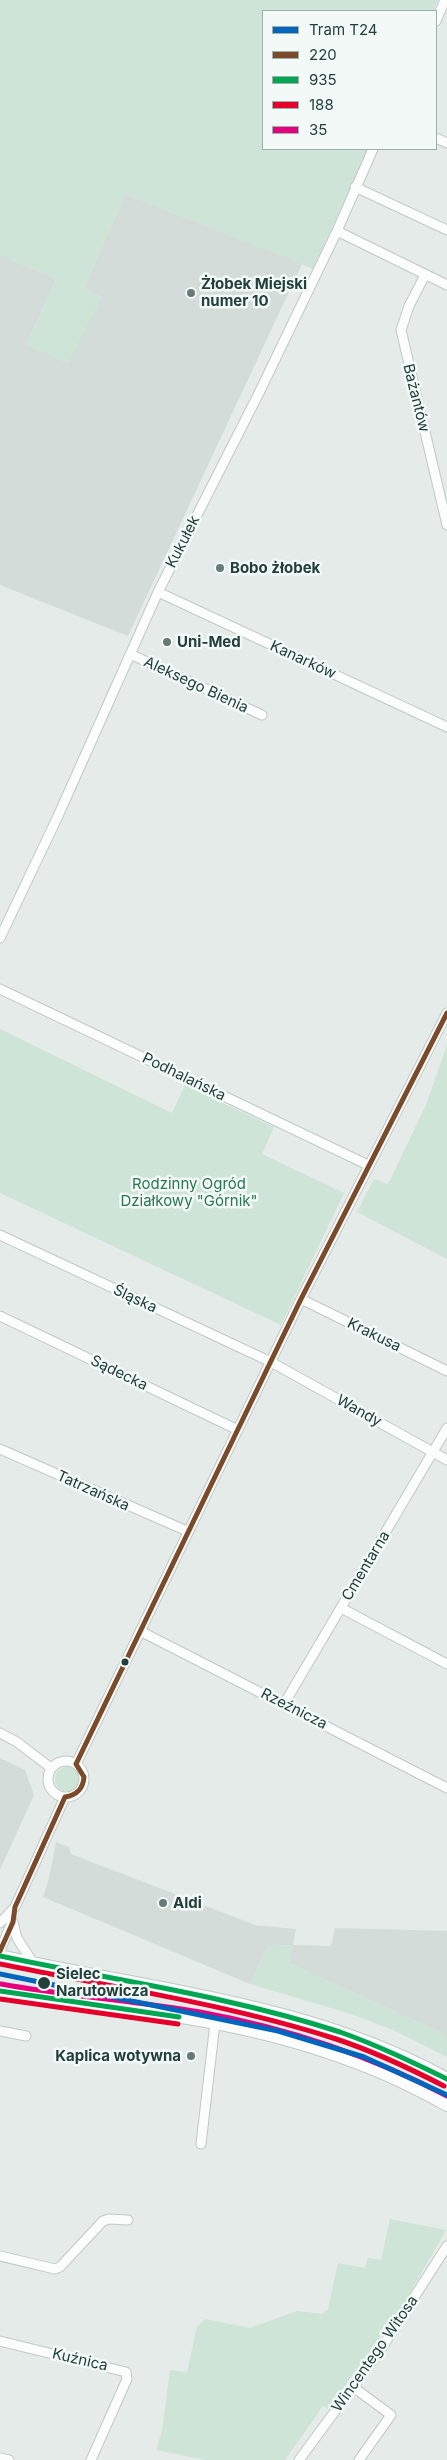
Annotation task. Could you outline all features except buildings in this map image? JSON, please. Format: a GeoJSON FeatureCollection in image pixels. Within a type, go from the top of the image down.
{"type":"FeatureCollection","features":[{"type":"Feature","properties":{"kind":"street"},"geometry":{"type":"LineString","coordinates":[[437,19],[446,0]]}},
{"type":"Feature","properties":{"kind":"street","name":"Kukułek"},"geometry":{"type":"LineString","coordinates":[[0,938],[58,816],[158,592],[234,444],[337,231],[373,150]]}},
{"type":"Feature","properties":{"kind":"street"},"geometry":{"type":"LineString","coordinates":[[355,187],[447,230]]}},
{"type":"Feature","properties":{"kind":"street"},"geometry":{"type":"LineString","coordinates":[[337,231],[447,285]]}},
{"type":"Feature","properties":{"kind":"street","name":"Bażantów"},"geometry":{"type":"LineString","coordinates":[[425,274],[402,320],[401,335],[447,525]]}},
{"type":"Feature","properties":{"kind":"street","name":"Kanarków"},"geometry":{"type":"LineString","coordinates":[[158,592],[446,725]]}},
{"type":"Feature","properties":{"kind":"street","name":"Aleksego Bienia"},"geometry":{"type":"LineString","coordinates":[[130,654],[262,715]]}},
{"type":"Feature","properties":{"kind":"street","name":"Podhalańska"},"geometry":{"type":"LineString","coordinates":[[0,989],[368,1165]]}},
{"type":"Feature","properties":{"kind":"street"},"geometry":{"type":"LineString","coordinates":[[76,1764],[187,1531],[301,1300],[447,1013]]}},
{"type":"Feature","properties":{"kind":"street","name":"Śląska"},"geometry":{"type":"LineString","coordinates":[[0,1235],[271,1362]]}},
{"type":"Feature","properties":{"kind":"street","name":"Krakusa"},"geometry":{"type":"LineString","coordinates":[[301,1300],[447,1371]]}},
{"type":"Feature","properties":{"kind":"street","name":"Sądecka"},"geometry":{"type":"LineString","coordinates":[[0,1316],[238,1430]]}},
{"type":"Feature","properties":{"kind":"street","name":"Wandy"},"geometry":{"type":"LineString","coordinates":[[271,1362],[447,1460]]}},
{"type":"Feature","properties":{"kind":"street","name":"Cmentarna"},"geometry":{"type":"LineString","coordinates":[[284,1704],[447,1428]]}},
{"type":"Feature","properties":{"kind":"street","name":"Tatrzańska"},"geometry":{"type":"LineString","coordinates":[[0,1449],[187,1531]]}},
{"type":"Feature","properties":{"kind":"street"},"geometry":{"type":"LineString","coordinates":[[341,1608],[447,1664]]}},
{"type":"Feature","properties":{"kind":"street","name":"Rzeźnicza"},"geometry":{"type":"LineString","coordinates":[[140,1632],[447,1788]]}},
{"type":"Feature","properties":{"kind":"street"},"geometry":{"type":"LineString","coordinates":[[0,1733],[17,1742],[51,1768]]}},
{"type":"Feature","properties":{"kind":"street"},"geometry":{"type":"LineString","coordinates":[[63,1761],[76,1764],[83,1772],[82,1787],[75,1794],[65,1797],[56,1794],[50,1786],[48,1777],[51,1768],[63,1761]]}},
{"type":"Feature","properties":{"kind":"street"},"geometry":{"type":"LineString","coordinates":[[0,1951],[12,1922],[15,1907],[65,1797]]}},
{"type":"Feature","properties":{"kind":"street"},"geometry":{"type":"LineString","coordinates":[[0,1922],[15,1907]]}},
{"type":"Feature","properties":{"kind":"street"},"geometry":{"type":"LineString","coordinates":[[12,1922],[17,1938],[33,1963]]}},
{"type":"Feature","properties":{"kind":"street"},"geometry":{"type":"LineString","coordinates":[[0,1956],[161,1988],[332,2029],[378,2046],[447,2079]]}},
{"type":"Feature","properties":{"kind":"street"},"geometry":{"type":"LineString","coordinates":[[0,1991],[215,2023],[328,2052],[389,2074],[447,2104]]}},
{"type":"Feature","properties":{"kind":"street"},"geometry":{"type":"LineString","coordinates":[[201,2144],[215,2023]]}},
{"type":"Feature","properties":{"kind":"street"},"geometry":{"type":"LineString","coordinates":[[0,2031],[26,2036]]}},
{"type":"Feature","properties":{"kind":"street"},"geometry":{"type":"LineString","coordinates":[[0,2256],[54,2269],[60,2267],[104,2221],[109,2219],[128,2220]]}},
{"type":"Feature","properties":{"kind":"street","name":"Wincentego Witosa"},"geometry":{"type":"LineString","coordinates":[[300,2460],[391,2334],[447,2246]]}},
{"type":"Feature","properties":{"kind":"street","name":"Kuźnica"},"geometry":{"type":"LineString","coordinates":[[0,2341],[126,2372],[127,2379],[91,2460]]}},
{"type":"Feature","properties":{"kind":"street"},"geometry":{"type":"LineString","coordinates":[[353,2387],[391,2415],[359,2460]]}},
{"type":"Feature","properties":{"kind":"street"},"geometry":{"type":"LineString","coordinates":[[0,2458],[9,2460]]}},
{"type":"Feature","properties":{"kind":"shaded area"},"geometry":{"type":"Polygon","coordinates":[[[125,194],[302,264],[128,636],[0,585],[0,255],[56,279],[26,346],[102,297],[84,288],[125,194]]]}},
{"type":"Feature","properties":{"kind":"shaded area"},"geometry":{"type":"Polygon","coordinates":[[[0,1758],[25,1770],[34,1795],[0,1870],[0,1758]]]}},
{"type":"Feature","properties":{"kind":"shaded area"},"geometry":{"type":"Polygon","coordinates":[[[56,1842],[69,1847],[71,1854],[255,1925],[296,1929],[293,1945],[268,1946],[250,1984],[43,1897],[56,1842]]]}},
{"type":"Feature","properties":{"kind":"shaded area"},"geometry":{"type":"Polygon","coordinates":[[[335,1928],[447,1931],[447,2035],[289,1963],[293,1945],[331,1946],[335,1928]]]}},
{"type":"Feature","properties":{"kind":"green space"},"geometry":{"type":"Polygon","coordinates":[[[0,0],[438,0],[433,10],[262,10],[262,150],[368,150],[313,269],[125,194],[84,288],[102,297],[68,364],[26,346],[56,279],[0,255],[0,0]]]}},
{"type":"Feature","properties":{"kind":"green space","name":"Rodzinny Ogród Działkowy \"Górnik\""},"geometry":{"type":"Polygon","coordinates":[[[0,1029],[172,1113],[185,1085],[274,1127],[262,1154],[344,1193],[281,1325],[0,1193],[0,1029]]]}},
{"type":"Feature","properties":{"kind":"green space"},"geometry":{"type":"Polygon","coordinates":[[[447,1045],[447,1259],[357,1212],[374,1179],[388,1184],[426,1105],[447,1045]]]}},
{"type":"Feature","properties":{"kind":"green space"},"geometry":{"type":"Polygon","coordinates":[[[67,1767],[76,1770],[79,1779],[76,1788],[67,1791],[58,1788],[55,1779],[58,1770],[67,1767]]]}},
{"type":"Feature","properties":{"kind":"green space"},"geometry":{"type":"Polygon","coordinates":[[[293,1945],[289,1963],[447,2035],[447,2057],[393,2030],[351,2014],[250,1984],[268,1946],[293,1945]]]}},
{"type":"Feature","properties":{"kind":"green space"},"geometry":{"type":"Polygon","coordinates":[[[390,2219],[446,2230],[402,2307],[328,2409],[323,2406],[285,2460],[205,2460],[156,2450],[162,2431],[170,2370],[187,2372],[197,2327],[205,2319],[250,2328],[297,2311],[322,2314],[328,2309],[338,2263],[365,2268],[368,2258],[381,2260],[390,2219]]]}},
{"type":"Feature","properties":{"kind":"tram line","name":"T24"},"geometry":{"type":"LineString","coordinates":[[0,1974],[278,2031],[364,2057],[447,2095]]}},
{"type":"Feature","properties":{"kind":"transit line","name":"220"},"geometry":{"type":"LineString","coordinates":[[0,1951],[13,1922],[15,1907],[65,1797],[73,1795],[81,1788],[84,1777],[76,1764],[301,1299],[447,1013]]}},
{"type":"Feature","properties":{"kind":"transit line","name":"935"},"geometry":{"type":"LineString","coordinates":[[0,1956],[213,1998],[298,2019],[367,2042],[447,2079]]}},
{"type":"Feature","properties":{"kind":"transit line","name":"188"},"geometry":{"type":"LineString","coordinates":[[0,1964],[169,1997],[295,2027],[364,2049],[444,2086]]}},
{"type":"Feature","properties":{"kind":"transit line","name":"35"},"geometry":{"type":"LineString","coordinates":[[1,1984],[200,2012],[264,2026],[358,2056],[418,2081],[447,2096]]}},
{"type":"Feature","properties":{"kind":"transit line","name":"935"},"geometry":{"type":"LineString","coordinates":[[0,1991],[179,2017]]}},
{"type":"Feature","properties":{"kind":"transit line","name":"188"},"geometry":{"type":"LineString","coordinates":[[0,1999],[178,2024]]}},
{"type":"Feature","properties":{"kind":"place","name":"Żłobek Miejski numer 10"},"geometry":{"type":"Point","coordinates":[191,293]}},
{"type":"Feature","properties":{"kind":"place","name":"Bobo żłobek"},"geometry":{"type":"Point","coordinates":[220,568]}},
{"type":"Feature","properties":{"kind":"place","name":"Uni-Med"},"geometry":{"type":"Point","coordinates":[167,642]}},
{"type":"Feature","properties":{"kind":"place","name":"Aldi"},"geometry":{"type":"Point","coordinates":[163,1903]}},
{"type":"Feature","properties":{"kind":"place","name":"Sielec Narutowicza"},"geometry":{"type":"Point","coordinates":[44,1983]}},
{"type":"Feature","properties":{"kind":"place","name":"Kaplica wotywna"},"geometry":{"type":"Point","coordinates":[191,2056]}}]}
